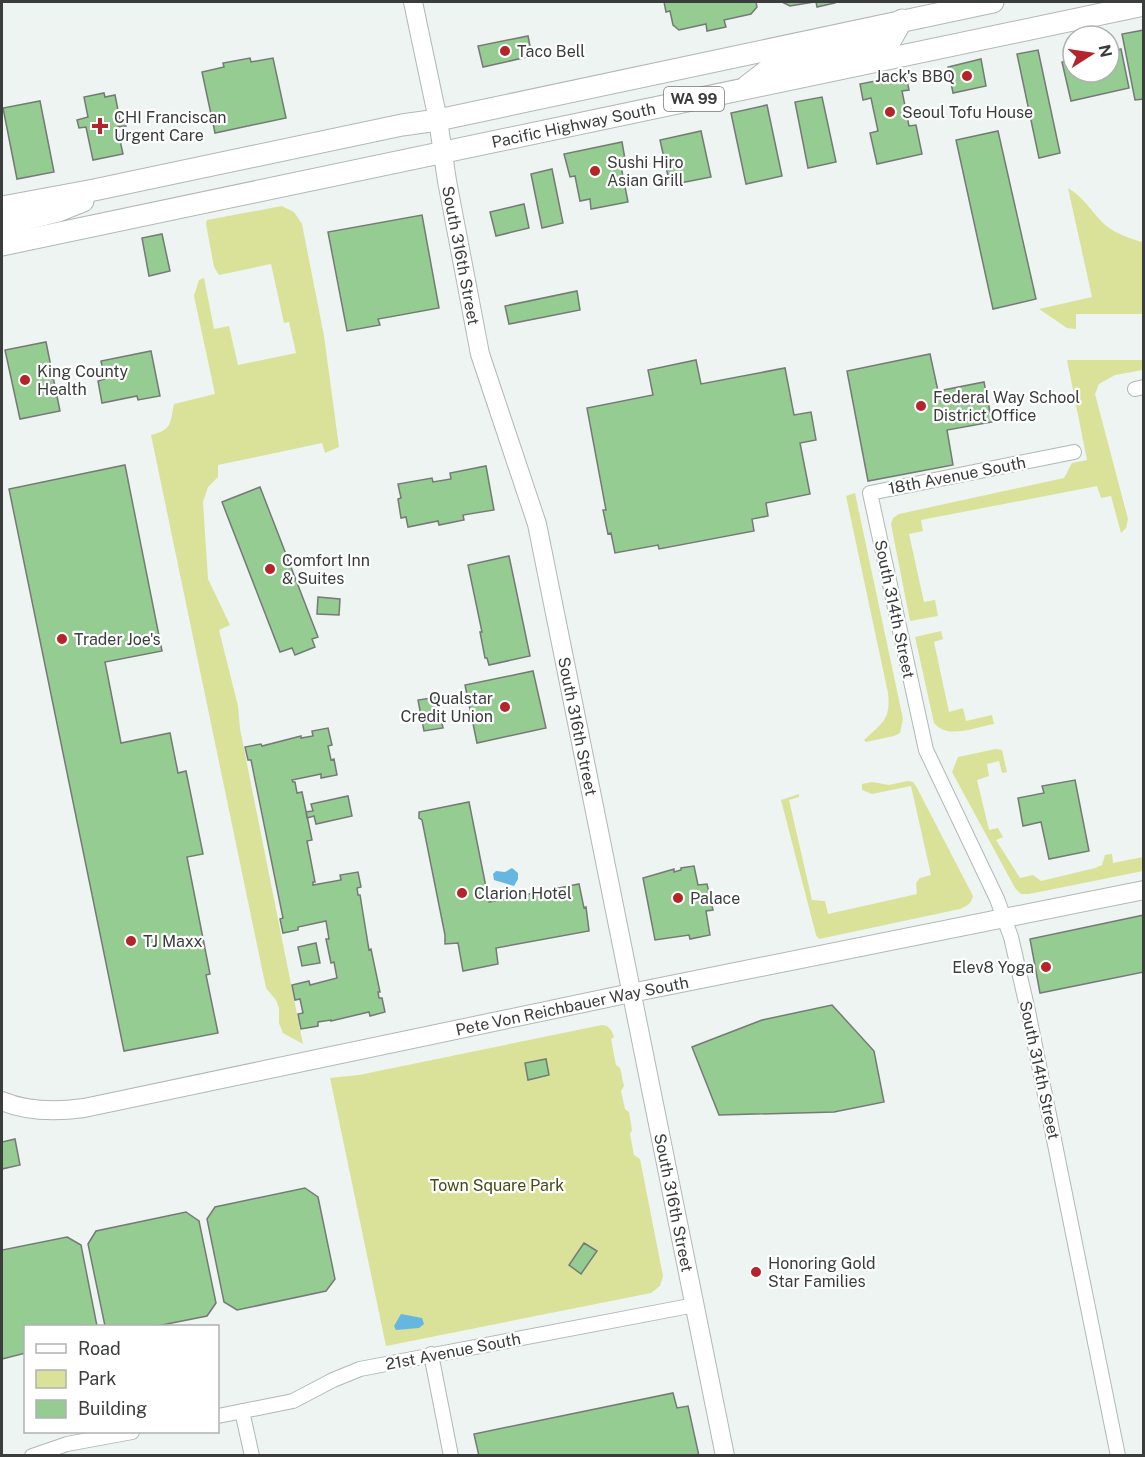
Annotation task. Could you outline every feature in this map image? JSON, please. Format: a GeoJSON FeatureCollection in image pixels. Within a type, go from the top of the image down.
{"type":"FeatureCollection","features":[{"type":"Feature","properties":{"kind":"main road","name":"Pacific Highway South"},"geometry":{"type":"LineString","coordinates":[[2,207],[402,124],[438,120],[993,2]]}},
{"type":"Feature","properties":{"kind":"main road","name":"Pacific Highway South"},"geometry":{"type":"LineString","coordinates":[[2,245],[1143,5]]}},
{"type":"Feature","properties":{"kind":"main road"},"geometry":{"type":"LineString","coordinates":[[742,90],[768,69],[889,43],[902,20]]}},
{"type":"Feature","properties":{"kind":"main road"},"geometry":{"type":"LineString","coordinates":[[2,225],[58,212],[125,183]]}},
{"type":"Feature","properties":{"kind":"street","name":"South 316th Street"},"geometry":{"type":"LineString","coordinates":[[413,2],[438,120],[480,354],[537,524],[725,1455]]}},
{"type":"Feature","properties":{"kind":"street","name":"18th Avenue South"},"geometry":{"type":"LineString","coordinates":[[877,523],[870,493],[1074,452]]}},
{"type":"Feature","properties":{"kind":"street","name":"South 314th Street"},"geometry":{"type":"LineString","coordinates":[[877,523],[926,750],[1005,919],[1028,1011],[1118,1455]]}},
{"type":"Feature","properties":{"kind":"street","name":"Pete Von Reichbauer Way South"},"geometry":{"type":"LineString","coordinates":[[2,1101],[24,1108],[49,1111],[84,1108],[631,993],[1143,890]]}},
{"type":"Feature","properties":{"kind":"street","name":"21st Avenue South"},"geometry":{"type":"LineString","coordinates":[[219,1416],[294,1401],[333,1380],[360,1369],[695,1305]]}},
{"type":"Feature","properties":{"kind":"street"},"geometry":{"type":"LineString","coordinates":[[431,1354],[451,1455]]}},
{"type":"Feature","properties":{"kind":"street"},"geometry":{"type":"LineString","coordinates":[[242,1411],[252,1455]]}},
{"type":"Feature","properties":{"kind":"street"},"geometry":{"type":"LineString","coordinates":[[32,1455],[67,1444],[122,1433]]}},
{"type":"Feature","properties":{"kind":"green space"},"geometry":{"type":"Polygon","coordinates":[[[1068,188],[1115,232],[1143,242],[1143,314],[1076,314],[1076,329],[1067,328],[1039,309],[1092,297],[1068,188]]]}},
{"type":"Feature","properties":{"kind":"green space"},"geometry":{"type":"Polygon","coordinates":[[[282,206],[294,212],[302,224],[324,336],[339,447],[325,453],[322,443],[218,465],[218,477],[208,487],[203,502],[208,579],[230,625],[219,630],[238,706],[240,729],[303,1044],[283,1033],[279,1023],[279,1008],[276,1000],[266,988],[151,435],[163,431],[169,425],[174,404],[215,394],[194,296],[199,280],[204,278],[214,329],[229,326],[238,365],[296,353],[289,322],[284,323],[271,264],[219,275],[214,267],[206,224],[207,220],[282,206]]]}},
{"type":"Feature","properties":{"kind":"green space"},"geometry":{"type":"Polygon","coordinates":[[[1067,360],[1143,360],[1143,370],[1115,375],[1099,384],[1095,394],[1128,519],[1126,528],[1121,533],[1111,496],[1101,498],[1097,486],[921,520],[923,531],[909,534],[924,602],[935,600],[938,616],[910,621],[891,524],[893,518],[899,514],[1064,478],[1072,463],[1087,460],[1067,360]]]}},
{"type":"Feature","properties":{"kind":"green space"},"geometry":{"type":"Polygon","coordinates":[[[855,493],[903,719],[900,733],[866,742],[864,740],[884,720],[889,702],[846,496],[855,493]]]}},
{"type":"Feature","properties":{"kind":"green space"},"geometry":{"type":"Polygon","coordinates":[[[941,631],[943,639],[934,642],[949,712],[963,708],[966,721],[992,715],[994,724],[954,732],[940,728],[934,723],[915,637],[941,631]]]}},
{"type":"Feature","properties":{"kind":"green space"},"geometry":{"type":"Polygon","coordinates":[[[996,749],[1002,750],[1007,772],[1002,773],[999,761],[987,764],[989,776],[977,780],[989,830],[998,828],[1003,837],[996,840],[1020,878],[1033,875],[1041,881],[1095,868],[1102,865],[1105,855],[1112,854],[1113,863],[1143,857],[1143,871],[1021,894],[1015,888],[952,772],[958,757],[996,749]]]}},
{"type":"Feature","properties":{"kind":"green space"},"geometry":{"type":"Polygon","coordinates":[[[872,782],[889,785],[913,782],[917,788],[973,896],[971,901],[960,909],[819,939],[816,935],[781,800],[799,794],[799,797],[789,800],[812,900],[825,901],[828,914],[917,894],[916,883],[920,878],[931,875],[911,786],[872,794],[862,790],[862,784],[872,782]]]}},
{"type":"Feature","properties":{"kind":"green space","name":"Town Square Park"},"geometry":{"type":"Polygon","coordinates":[[[602,1025],[608,1027],[614,1037],[611,1039],[616,1065],[620,1068],[624,1086],[621,1091],[625,1109],[629,1112],[634,1155],[640,1159],[663,1276],[660,1286],[651,1293],[386,1346],[330,1078],[359,1075],[602,1025]]]}},
{"type":"Feature","properties":{"kind":"water"},"geometry":{"type":"Polygon","coordinates":[[[512,868],[518,873],[514,886],[494,880],[493,874],[496,871],[505,872],[512,868]]]}},
{"type":"Feature","properties":{"kind":"water"},"geometry":{"type":"Polygon","coordinates":[[[401,1314],[422,1318],[424,1324],[419,1328],[396,1330],[394,1326],[401,1314]]]}},
{"type":"Feature","properties":{"kind":"building"},"geometry":{"type":"Polygon","coordinates":[[[664,2],[756,2],[757,7],[751,14],[724,20],[726,27],[707,31],[706,24],[679,30],[673,25],[670,11],[666,12],[664,2]]]}},
{"type":"Feature","properties":{"kind":"building"},"geometry":{"type":"Polygon","coordinates":[[[782,2],[814,2],[790,6],[782,2]]]}},
{"type":"Feature","properties":{"kind":"building"},"geometry":{"type":"Polygon","coordinates":[[[816,2],[835,2],[835,3],[817,7],[816,2]]]}},
{"type":"Feature","properties":{"kind":"building"},"geometry":{"type":"Polygon","coordinates":[[[1144,30],[1144,99],[1135,100],[1122,34],[1144,30]]]}},
{"type":"Feature","properties":{"kind":"building","name":"Taco Bell"},"geometry":{"type":"Polygon","coordinates":[[[528,36],[532,56],[483,67],[478,46],[528,36]]]}},
{"type":"Feature","properties":{"kind":"building"},"geometry":{"type":"Polygon","coordinates":[[[1121,49],[1129,88],[1071,101],[1067,84],[1121,84],[1121,49]]]}},
{"type":"Feature","properties":{"kind":"building"},"geometry":{"type":"Polygon","coordinates":[[[1038,50],[1060,153],[1039,158],[1017,54],[1038,50]]]}},
{"type":"Feature","properties":{"kind":"building"},"geometry":{"type":"Polygon","coordinates":[[[250,58],[251,62],[273,58],[286,118],[215,133],[202,72],[224,67],[223,63],[250,58]]]}},
{"type":"Feature","properties":{"kind":"building","name":"Jack's BBQ"},"geometry":{"type":"Polygon","coordinates":[[[981,59],[986,86],[953,93],[948,67],[981,59]]]}},
{"type":"Feature","properties":{"kind":"building","name":"Seoul Tofu House"},"geometry":{"type":"Polygon","coordinates":[[[906,75],[909,90],[902,91],[909,126],[916,125],[922,154],[877,164],[870,133],[878,131],[871,98],[863,100],[860,84],[906,75]]]}},
{"type":"Feature","properties":{"kind":"building","name":"CHI Franciscan Urgent Care"},"geometry":{"type":"Polygon","coordinates":[[[104,93],[105,97],[115,95],[120,120],[125,119],[126,126],[117,127],[123,154],[93,160],[86,127],[79,128],[77,120],[88,117],[84,97],[104,93]]]}},
{"type":"Feature","properties":{"kind":"building"},"geometry":{"type":"Polygon","coordinates":[[[822,97],[836,162],[808,168],[795,102],[822,97]]]}},
{"type":"Feature","properties":{"kind":"building"},"geometry":{"type":"Polygon","coordinates":[[[40,101],[54,172],[17,179],[3,108],[40,101]]]}},
{"type":"Feature","properties":{"kind":"building"},"geometry":{"type":"Polygon","coordinates":[[[767,105],[782,176],[746,184],[731,113],[767,105]]]}},
{"type":"Feature","properties":{"kind":"building"},"geometry":{"type":"Polygon","coordinates":[[[701,131],[711,177],[670,185],[660,140],[701,131]]]}},
{"type":"Feature","properties":{"kind":"building"},"geometry":{"type":"Polygon","coordinates":[[[998,131],[1036,299],[993,309],[956,140],[998,131]]]}},
{"type":"Feature","properties":{"kind":"building","name":"Sushi Hiro Asian Grill"},"geometry":{"type":"Polygon","coordinates":[[[622,142],[626,165],[621,166],[628,202],[591,209],[590,199],[580,201],[575,176],[570,177],[564,154],[622,142]]]}},
{"type":"Feature","properties":{"kind":"building"},"geometry":{"type":"Polygon","coordinates":[[[552,169],[563,223],[542,228],[531,174],[552,169]]]}},
{"type":"Feature","properties":{"kind":"building"},"geometry":{"type":"Polygon","coordinates":[[[524,204],[529,228],[496,236],[490,212],[524,204]]]}},
{"type":"Feature","properties":{"kind":"building"},"geometry":{"type":"Polygon","coordinates":[[[422,215],[439,308],[378,319],[380,325],[347,331],[328,232],[422,215]]]}},
{"type":"Feature","properties":{"kind":"building"},"geometry":{"type":"Polygon","coordinates":[[[162,234],[170,271],[149,276],[142,238],[162,234]]]}},
{"type":"Feature","properties":{"kind":"building"},"geometry":{"type":"Polygon","coordinates":[[[577,291],[580,310],[509,324],[505,306],[577,291]]]}},
{"type":"Feature","properties":{"kind":"building"},"geometry":{"type":"Polygon","coordinates":[[[46,342],[60,411],[20,419],[5,350],[46,342]]]}},
{"type":"Feature","properties":{"kind":"building"},"geometry":{"type":"Polygon","coordinates":[[[151,351],[160,396],[138,400],[137,396],[102,403],[98,381],[105,379],[101,361],[151,351]]]}},
{"type":"Feature","properties":{"kind":"building","name":"Federal Way School District Office"},"geometry":{"type":"Polygon","coordinates":[[[930,354],[938,391],[984,382],[992,422],[947,430],[953,465],[868,481],[847,371],[930,354]]]}},
{"type":"Feature","properties":{"kind":"building"},"geometry":{"type":"Polygon","coordinates":[[[696,360],[701,384],[785,368],[794,415],[811,412],[816,440],[800,443],[810,494],[766,503],[768,516],[752,519],[754,531],[659,549],[658,545],[615,553],[603,510],[606,510],[587,408],[653,395],[648,370],[696,360]]]}},
{"type":"Feature","properties":{"kind":"building"},"geometry":{"type":"Polygon","coordinates":[[[125,465],[162,651],[105,662],[121,743],[170,733],[178,773],[186,771],[203,854],[187,857],[210,974],[206,975],[218,1033],[124,1051],[9,489],[125,465]]]}},
{"type":"Feature","properties":{"kind":"building"},"geometry":{"type":"Polygon","coordinates":[[[486,466],[494,510],[463,515],[464,520],[439,525],[438,521],[408,527],[406,517],[401,518],[398,484],[432,478],[433,482],[451,479],[450,473],[486,466]]]}},
{"type":"Feature","properties":{"kind":"building","name":"Comfort Inn & Suites"},"geometry":{"type":"Polygon","coordinates":[[[260,487],[318,637],[312,639],[315,647],[295,655],[292,648],[280,652],[222,502],[260,487]]]}},
{"type":"Feature","properties":{"kind":"building"},"geometry":{"type":"Polygon","coordinates":[[[509,556],[530,656],[489,665],[485,658],[468,565],[509,556]]]}},
{"type":"Feature","properties":{"kind":"building"},"geometry":{"type":"Polygon","coordinates":[[[318,597],[340,599],[339,615],[317,614],[318,597]]]}},
{"type":"Feature","properties":{"kind":"building","name":"Qualstar Credit Union"},"geometry":{"type":"Polygon","coordinates":[[[533,671],[546,728],[477,743],[465,685],[533,671]]]}},
{"type":"Feature","properties":{"kind":"building"},"geometry":{"type":"Polygon","coordinates":[[[437,697],[443,728],[424,731],[418,700],[437,697]]]}},
{"type":"Feature","properties":{"kind":"building"},"geometry":{"type":"Polygon","coordinates":[[[328,728],[332,745],[328,746],[331,760],[334,759],[337,775],[321,778],[321,774],[292,780],[295,782],[297,793],[302,792],[312,840],[307,841],[315,882],[313,885],[341,880],[340,875],[358,872],[361,887],[357,888],[358,895],[360,895],[369,950],[371,949],[380,992],[378,992],[379,998],[382,998],[385,1012],[370,1016],[369,1012],[318,1022],[318,1026],[301,1029],[298,1014],[303,1013],[300,999],[295,1000],[292,985],[309,981],[310,985],[337,978],[326,939],[329,939],[326,921],[283,933],[280,919],[283,918],[251,760],[248,760],[245,747],[261,744],[262,746],[301,736],[301,738],[313,736],[312,731],[328,728]]]}},
{"type":"Feature","properties":{"kind":"building"},"geometry":{"type":"Polygon","coordinates":[[[1075,780],[1089,851],[1049,859],[1041,822],[1023,826],[1018,798],[1044,793],[1042,786],[1075,780]]]}},
{"type":"Feature","properties":{"kind":"building"},"geometry":{"type":"Polygon","coordinates":[[[348,796],[352,816],[316,824],[314,816],[307,818],[306,812],[313,811],[311,804],[348,796]]]}},
{"type":"Feature","properties":{"kind":"building","name":"Clarion Hotel"},"geometry":{"type":"Polygon","coordinates":[[[469,802],[489,902],[579,884],[584,908],[586,907],[589,931],[496,948],[498,964],[463,971],[458,943],[445,944],[419,812],[469,802]]]}},
{"type":"Feature","properties":{"kind":"building","name":"Palace"},"geometry":{"type":"Polygon","coordinates":[[[694,866],[698,885],[707,884],[713,910],[706,911],[710,935],[690,939],[689,935],[655,940],[643,878],[694,866]]]}},
{"type":"Feature","properties":{"kind":"building"},"geometry":{"type":"Polygon","coordinates":[[[1144,915],[1144,972],[1040,993],[1030,939],[1144,915]]]}},
{"type":"Feature","properties":{"kind":"building"},"geometry":{"type":"Polygon","coordinates":[[[316,943],[320,963],[302,966],[298,947],[316,943]]]}},
{"type":"Feature","properties":{"kind":"building"},"geometry":{"type":"Polygon","coordinates":[[[832,1005],[874,1051],[884,1102],[834,1112],[719,1115],[692,1047],[762,1020],[832,1005]]]}},
{"type":"Feature","properties":{"kind":"building"},"geometry":{"type":"Polygon","coordinates":[[[546,1059],[549,1075],[528,1080],[525,1063],[546,1059]]]}},
{"type":"Feature","properties":{"kind":"building"},"geometry":{"type":"Polygon","coordinates":[[[15,1139],[20,1165],[2,1169],[2,1142],[15,1139]]]}},
{"type":"Feature","properties":{"kind":"building"},"geometry":{"type":"Polygon","coordinates":[[[305,1188],[318,1197],[335,1279],[326,1291],[237,1310],[224,1302],[207,1219],[215,1207],[305,1188]]]}},
{"type":"Feature","properties":{"kind":"building"},"geometry":{"type":"Polygon","coordinates":[[[186,1212],[199,1221],[216,1303],[207,1316],[162,1325],[105,1325],[88,1244],[96,1231],[186,1212]]]}},
{"type":"Feature","properties":{"kind":"building"},"geometry":{"type":"Polygon","coordinates":[[[67,1237],[81,1245],[97,1325],[24,1325],[24,1354],[2,1359],[2,1250],[67,1237]]]}},
{"type":"Feature","properties":{"kind":"building"},"geometry":{"type":"Polygon","coordinates":[[[584,1243],[597,1251],[581,1274],[569,1265],[584,1243]]]}},
{"type":"Feature","properties":{"kind":"building"},"geometry":{"type":"Polygon","coordinates":[[[673,1393],[677,1408],[688,1406],[699,1456],[479,1456],[474,1434],[673,1393]]]}},
{"type":"Feature","properties":{"kind":"place","name":"Taco Bell"},"geometry":{"type":"Point","coordinates":[505,51]}},
{"type":"Feature","properties":{"kind":"place","name":"Jack's BBQ"},"geometry":{"type":"Point","coordinates":[967,76]}},
{"type":"Feature","properties":{"kind":"place","name":"Seoul Tofu House"},"geometry":{"type":"Point","coordinates":[890,112]}},
{"type":"Feature","properties":{"kind":"place","name":"CHI Franciscan Urgent Care"},"geometry":{"type":"Point","coordinates":[100,126]}},
{"type":"Feature","properties":{"kind":"place","name":"Sushi Hiro Asian Grill"},"geometry":{"type":"Point","coordinates":[595,171]}},
{"type":"Feature","properties":{"kind":"place","name":"King County Health"},"geometry":{"type":"Point","coordinates":[25,380]}},
{"type":"Feature","properties":{"kind":"place","name":"Federal Way School District Office"},"geometry":{"type":"Point","coordinates":[921,406]}},
{"type":"Feature","properties":{"kind":"place","name":"Comfort Inn & Suites"},"geometry":{"type":"Point","coordinates":[270,569]}},
{"type":"Feature","properties":{"kind":"place","name":"Trader Joe's"},"geometry":{"type":"Point","coordinates":[62,639]}},
{"type":"Feature","properties":{"kind":"place","name":"Qualstar Credit Union"},"geometry":{"type":"Point","coordinates":[505,707]}},
{"type":"Feature","properties":{"kind":"place","name":"Clarion Hotel"},"geometry":{"type":"Point","coordinates":[462,893]}},
{"type":"Feature","properties":{"kind":"place","name":"Palace"},"geometry":{"type":"Point","coordinates":[678,898]}},
{"type":"Feature","properties":{"kind":"place","name":"TJ Maxx"},"geometry":{"type":"Point","coordinates":[131,941]}},
{"type":"Feature","properties":{"kind":"place","name":"Elev8 Yoga"},"geometry":{"type":"Point","coordinates":[1046,967]}},
{"type":"Feature","properties":{"kind":"place","name":"Honoring Gold Star Families"},"geometry":{"type":"Point","coordinates":[756,1272]}}]}
